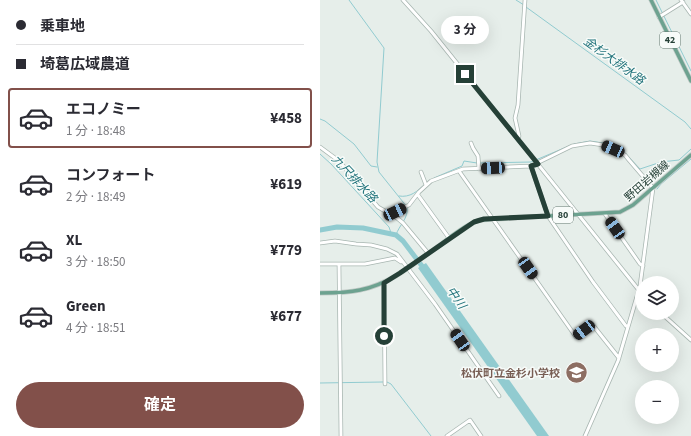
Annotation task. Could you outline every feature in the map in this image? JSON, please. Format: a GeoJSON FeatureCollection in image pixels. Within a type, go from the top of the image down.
{"type":"FeatureCollection","features":[{"type":"Feature","properties":{"kind":"main road","name":"42"},"geometry":{"type":"LineString","coordinates":[[651,0],[691,80]]}},
{"type":"Feature","properties":{"kind":"main road","name":"野田岩槻線"},"geometry":{"type":"LineString","coordinates":[[320,293],[359,291],[384,283],[474,222],[492,219],[606,214],[620,212],[627,209],[653,188],[691,154]]}},
{"type":"Feature","properties":{"kind":"street"},"geometry":{"type":"LineString","coordinates":[[403,0],[431,31],[635,284]]}},
{"type":"Feature","properties":{"kind":"street"},"geometry":{"type":"LineString","coordinates":[[518,138],[519,136],[514,118],[518,104],[525,0]]}},
{"type":"Feature","properties":{"kind":"street"},"geometry":{"type":"LineString","coordinates":[[660,17],[682,1],[691,14]]}},
{"type":"Feature","properties":{"kind":"street"},"geometry":{"type":"LineString","coordinates":[[471,143],[478,156],[479,169]]}},
{"type":"Feature","properties":{"kind":"street"},"geometry":{"type":"LineString","coordinates":[[390,214],[409,205],[419,192],[436,178],[463,169],[531,166],[538,164],[572,146],[585,143],[603,145],[625,155],[653,188],[641,276]]}},
{"type":"Feature","properties":{"kind":"street"},"geometry":{"type":"LineString","coordinates":[[320,148],[339,160],[378,207],[403,223],[427,254]]}},
{"type":"Feature","properties":{"kind":"street"},"geometry":{"type":"LineString","coordinates":[[531,166],[548,216],[594,282],[628,327]]}},
{"type":"Feature","properties":{"kind":"street"},"geometry":{"type":"LineString","coordinates":[[459,171],[576,337],[592,324],[619,358]]}},
{"type":"Feature","properties":{"kind":"street"},"geometry":{"type":"LineString","coordinates":[[421,172],[426,185]]}},
{"type":"Feature","properties":{"kind":"street"},"geometry":{"type":"LineString","coordinates":[[418,195],[449,238]]}},
{"type":"Feature","properties":{"kind":"street"},"geometry":{"type":"LineString","coordinates":[[606,214],[640,264],[643,266]]}},
{"type":"Feature","properties":{"kind":"street"},"geometry":{"type":"LineString","coordinates":[[320,243],[335,241],[379,246],[397,254],[435,304],[499,396]]}},
{"type":"Feature","properties":{"kind":"street"},"geometry":{"type":"LineString","coordinates":[[320,264],[365,264],[395,258],[407,267]]}},
{"type":"Feature","properties":{"kind":"street"},"geometry":{"type":"LineString","coordinates":[[339,265],[341,436]]}},
{"type":"Feature","properties":{"kind":"street"},"geometry":{"type":"LineString","coordinates":[[384,283],[385,384]]}},
{"type":"Feature","properties":{"kind":"street"},"geometry":{"type":"LineString","coordinates":[[585,436],[619,358],[635,303]]}},
{"type":"Feature","properties":{"kind":"street"},"geometry":{"type":"LineString","coordinates":[[669,320],[691,340]]}},
{"type":"Feature","properties":{"kind":"street"},"geometry":{"type":"LineString","coordinates":[[447,436],[470,420],[481,436]]}},
{"type":"Feature","properties":{"kind":"water"},"geometry":{"type":"Polygon","coordinates":[[[426,263],[549,436],[537,436],[418,268],[426,263]]]}},
{"type":"Feature","properties":{"kind":"waterway"},"geometry":{"type":"LineString","coordinates":[[349,0],[384,48],[377,162],[379,172],[407,207],[407,215],[396,235]]}},
{"type":"Feature","properties":{"kind":"waterway","name":"金杉大排水路"},"geometry":{"type":"LineString","coordinates":[[516,0],[524,5]]}},
{"type":"Feature","properties":{"kind":"waterway"},"geometry":{"type":"LineString","coordinates":[[656,0],[691,71]]}},
{"type":"Feature","properties":{"kind":"waterway","name":"金杉大排水路"},"geometry":{"type":"LineString","coordinates":[[526,7],[685,122],[691,129]]}},
{"type":"Feature","properties":{"kind":"waterway"},"geometry":{"type":"LineString","coordinates":[[320,119],[325,121],[354,144],[371,166],[377,167]]}},
{"type":"Feature","properties":{"kind":"waterway"},"geometry":{"type":"LineString","coordinates":[[574,144],[590,141],[603,143]]}},
{"type":"Feature","properties":{"kind":"waterway"},"geometry":{"type":"LineString","coordinates":[[480,163],[531,162],[569,146]]}},
{"type":"Feature","properties":{"kind":"waterway"},"geometry":{"type":"LineString","coordinates":[[627,155],[640,169],[661,162],[679,160],[691,149]]}},
{"type":"Feature","properties":{"kind":"waterway","name":"九尺排水路"},"geometry":{"type":"LineString","coordinates":[[320,154],[389,227],[391,233]]}},
{"type":"Feature","properties":{"kind":"waterway"},"geometry":{"type":"LineString","coordinates":[[657,189],[691,159]]}},
{"type":"Feature","properties":{"kind":"waterway"},"geometry":{"type":"LineString","coordinates":[[434,178],[462,166],[464,161],[477,163]]}},
{"type":"Feature","properties":{"kind":"waterway"},"geometry":{"type":"LineString","coordinates":[[399,196],[410,195],[425,184]]}},
{"type":"Feature","properties":{"kind":"waterway","name":"中川"},"geometry":{"type":"LineString","coordinates":[[320,230],[337,227],[363,228],[396,235],[403,241],[425,270]]}},
{"type":"Feature","properties":{"kind":"waterway"},"geometry":{"type":"LineString","coordinates":[[320,383],[383,382]]}},
{"type":"Feature","properties":{"kind":"waterway"},"geometry":{"type":"LineString","coordinates":[[387,382],[391,384],[431,436]]}},
{"type":"Feature","properties":{"kind":"place","name":"松伏町立金杉小学校"},"geometry":{"type":"Point","coordinates":[576,373]}},
{"type":"Feature","properties":{"kind":"route"},"geometry":{"type":"LineString","coordinates":[[384,336],[384,283],[469,224],[484,219],[548,216],[531,166],[538,164],[465,74]]}}]}
